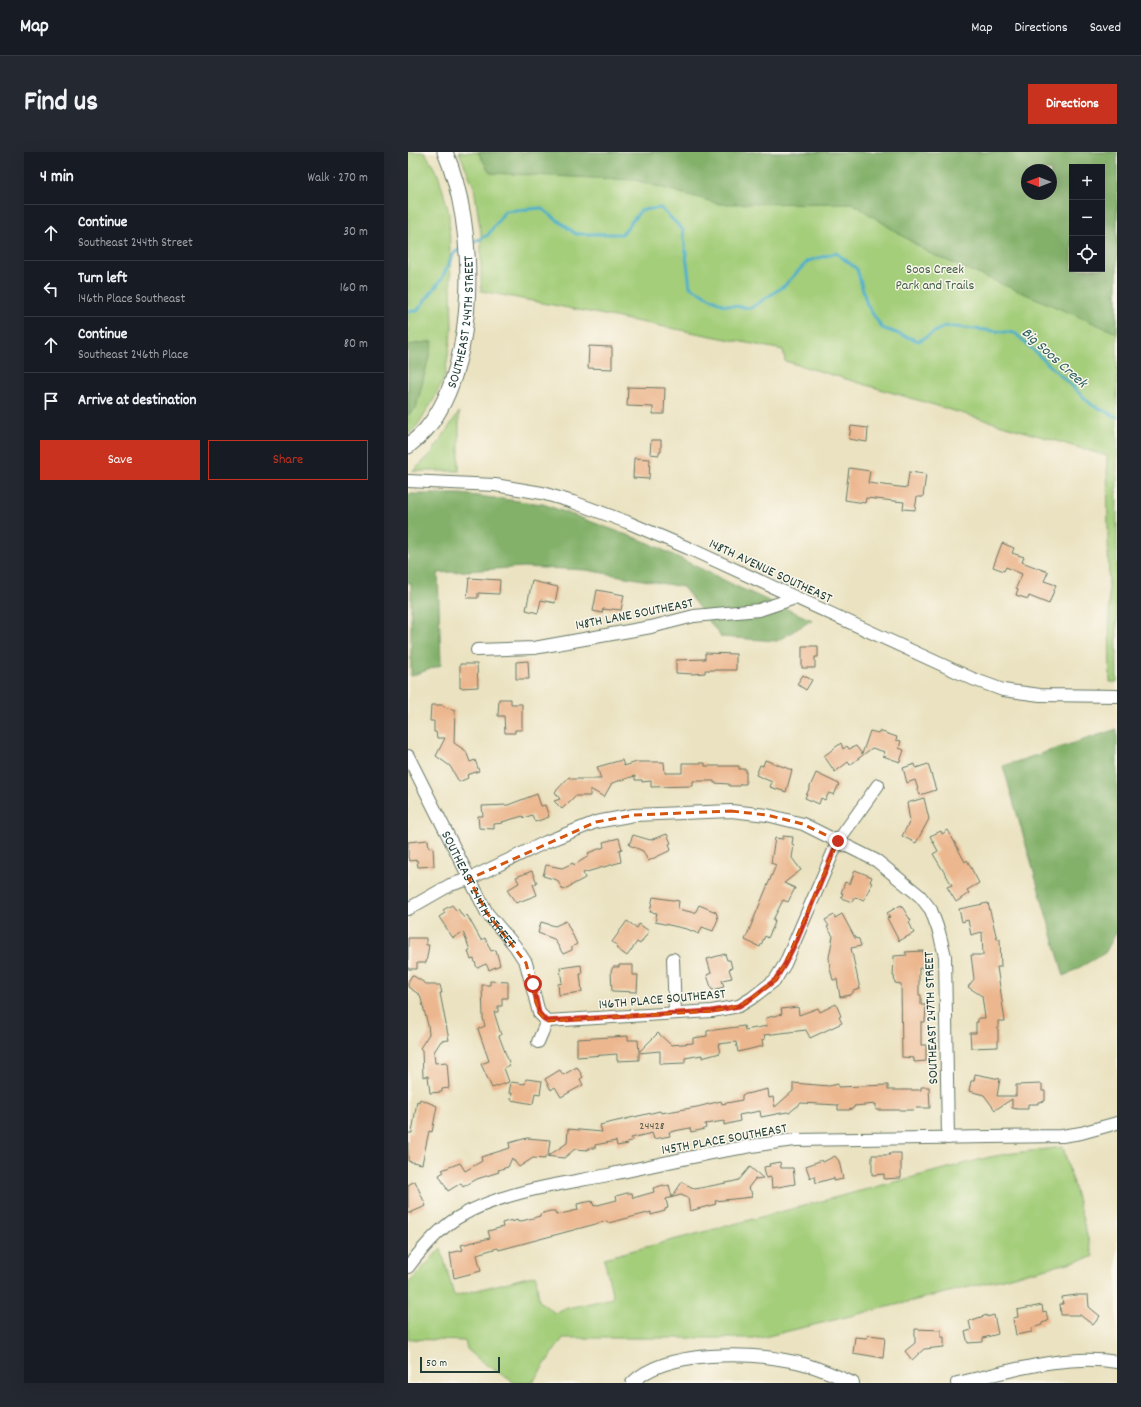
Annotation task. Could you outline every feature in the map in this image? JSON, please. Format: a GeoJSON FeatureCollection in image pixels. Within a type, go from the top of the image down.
{"type":"FeatureCollection","features":[{"type":"Feature","properties":{"kind":"main road","name":"SOUTHEAST 244TH STREET"},"geometry":{"type":"LineString","coordinates":[[408,446],[428,428],[444,402],[456,368],[465,318],[468,255],[466,232],[457,184],[445,152]]}},
{"type":"Feature","properties":{"kind":"street","name":"148TH AVENUE SOUTHEAST"},"geometry":{"type":"LineString","coordinates":[[408,481],[495,485],[527,490],[559,498],[640,527],[973,679],[1004,690],[1040,695],[1117,696]]}},
{"type":"Feature","properties":{"kind":"street","name":"148TH LANE SOUTHEAST"},"geometry":{"type":"LineString","coordinates":[[477,650],[534,648],[651,627],[694,616],[758,610],[795,598]]}},
{"type":"Feature","properties":{"kind":"street","name":"SOUTHEAST 244TH STREET"},"geometry":{"type":"LineString","coordinates":[[408,756],[469,879],[488,913],[515,946],[526,963],[539,1013],[546,1021]]}},
{"type":"Feature","properties":{"kind":"street","name":"146TH PLACE SOUTHEAST"},"geometry":{"type":"LineString","coordinates":[[546,1021],[712,1011],[739,1006],[752,998],[775,980],[785,964],[797,940],[838,841],[878,785]]}},
{"type":"Feature","properties":{"kind":"street","name":"SOUTHEAST 247TH STREET"},"geometry":{"type":"LineString","coordinates":[[408,909],[450,885],[469,879],[546,842],[596,822],[634,815],[731,811],[767,815],[803,824],[877,861],[920,896],[930,910],[939,932],[945,956],[948,1138]]}},
{"type":"Feature","properties":{"kind":"street"},"geometry":{"type":"LineString","coordinates":[[673,959],[675,1013]]}},
{"type":"Feature","properties":{"kind":"street"},"geometry":{"type":"LineString","coordinates":[[538,1042],[546,1021]]}},
{"type":"Feature","properties":{"kind":"street","name":"145TH PLACE SOUTHEAST"},"geometry":{"type":"LineString","coordinates":[[409,1264],[434,1238],[457,1219],[514,1194],[763,1144],[795,1140],[1062,1136],[1080,1133],[1117,1123]]}},
{"type":"Feature","properties":{"kind":"street"},"geometry":{"type":"LineString","coordinates":[[632,1383],[640,1375],[654,1368],[676,1360],[698,1357],[760,1358],[795,1362],[853,1383]]}},
{"type":"Feature","properties":{"kind":"street"},"geometry":{"type":"LineString","coordinates":[[957,1383],[1048,1364],[1077,1360],[1117,1362]]}},
{"type":"Feature","properties":{"kind":"highlighted area"},"geometry":{"type":"Polygon","coordinates":[[[731,811],[767,815],[803,824],[838,841],[785,964],[775,980],[752,998],[739,1006],[712,1011],[547,1021],[539,1013],[526,963],[487,913],[469,879],[596,822],[634,815],[731,811]]]}},
{"type":"Feature","properties":{"kind":"green space"},"geometry":{"type":"Polygon","coordinates":[[[408,152],[425,152],[439,177],[449,213],[452,328],[445,376],[434,399],[417,426],[408,435],[408,152]]]}},
{"type":"Feature","properties":{"kind":"green space","name":"Soos Creek Park and Trails"},"geometry":{"type":"Polygon","coordinates":[[[459,152],[1117,152],[1117,682],[1110,682],[1107,456],[785,361],[783,350],[481,291],[481,234],[474,187],[459,152]]]}},
{"type":"Feature","properties":{"kind":"green space"},"geometry":{"type":"Polygon","coordinates":[[[478,152],[1117,152],[1117,333],[929,253],[852,203],[720,204],[635,180],[490,173],[478,152]]]}},
{"type":"Feature","properties":{"kind":"green space"},"geometry":{"type":"Polygon","coordinates":[[[433,341],[416,408],[408,415],[408,345],[433,341]]]}},
{"type":"Feature","properties":{"kind":"green space"},"geometry":{"type":"Polygon","coordinates":[[[459,412],[459,471],[413,471],[431,454],[459,412]]]}},
{"type":"Feature","properties":{"kind":"green space"},"geometry":{"type":"Polygon","coordinates":[[[408,494],[461,494],[543,504],[649,543],[740,588],[812,620],[777,641],[721,637],[683,587],[586,570],[523,567],[438,573],[441,665],[411,676],[411,583],[408,583],[408,494]]]}},
{"type":"Feature","properties":{"kind":"green space"},"geometry":{"type":"Polygon","coordinates":[[[1117,729],[1117,932],[1105,953],[1064,976],[1003,766],[1117,729]]]}},
{"type":"Feature","properties":{"kind":"green space"},"geometry":{"type":"Polygon","coordinates":[[[1063,1147],[1093,1257],[760,1338],[563,1338],[532,1383],[515,1383],[482,1362],[467,1349],[465,1341],[408,1339],[408,1284],[441,1248],[454,1296],[536,1275],[539,1301],[555,1313],[563,1309],[613,1298],[604,1258],[990,1157],[1063,1147]]]}},
{"type":"Feature","properties":{"kind":"building"},"geometry":{"type":"Polygon","coordinates":[[[589,346],[612,347],[612,369],[588,368],[589,346]]]}},
{"type":"Feature","properties":{"kind":"building"},"geometry":{"type":"Polygon","coordinates":[[[628,387],[665,388],[664,414],[653,414],[653,407],[627,406],[628,387]]]}},
{"type":"Feature","properties":{"kind":"building"},"geometry":{"type":"Polygon","coordinates":[[[851,426],[868,428],[867,442],[849,439],[851,426]]]}},
{"type":"Feature","properties":{"kind":"building"},"geometry":{"type":"Polygon","coordinates":[[[651,440],[661,440],[661,452],[659,452],[659,455],[650,454],[651,440]]]}},
{"type":"Feature","properties":{"kind":"building"},"geometry":{"type":"Polygon","coordinates":[[[634,458],[650,459],[649,479],[633,478],[634,458]]]}},
{"type":"Feature","properties":{"kind":"building"},"geometry":{"type":"Polygon","coordinates":[[[849,468],[870,471],[868,483],[907,488],[909,472],[926,474],[923,497],[917,497],[915,510],[903,509],[904,502],[866,498],[865,503],[845,500],[849,468]]]}},
{"type":"Feature","properties":{"kind":"building"},"geometry":{"type":"Polygon","coordinates":[[[1002,543],[1014,548],[1012,553],[1024,557],[1022,562],[1048,572],[1044,581],[1056,585],[1049,604],[1029,596],[1028,599],[1016,595],[1018,589],[1016,588],[1022,574],[1006,567],[1004,571],[993,567],[1002,543]]]}},
{"type":"Feature","properties":{"kind":"building"},"geometry":{"type":"Polygon","coordinates":[[[469,578],[500,580],[499,594],[478,593],[478,598],[467,598],[469,578]]]}},
{"type":"Feature","properties":{"kind":"building"},"geometry":{"type":"Polygon","coordinates":[[[532,581],[558,587],[555,603],[541,600],[538,613],[526,610],[532,581]]]}},
{"type":"Feature","properties":{"kind":"building"},"geometry":{"type":"Polygon","coordinates":[[[597,590],[624,595],[621,610],[603,609],[602,613],[593,611],[597,590]]]}},
{"type":"Feature","properties":{"kind":"building"},"geometry":{"type":"Polygon","coordinates":[[[802,646],[818,646],[818,657],[815,657],[815,668],[802,668],[802,646]]]}},
{"type":"Feature","properties":{"kind":"building"},"geometry":{"type":"Polygon","coordinates":[[[705,653],[736,654],[736,670],[705,670],[705,673],[692,674],[676,673],[676,660],[705,659],[705,653]]]}},
{"type":"Feature","properties":{"kind":"building"},"geometry":{"type":"Polygon","coordinates":[[[528,661],[529,679],[516,679],[516,662],[528,661]]]}},
{"type":"Feature","properties":{"kind":"building"},"geometry":{"type":"Polygon","coordinates":[[[460,664],[477,664],[478,687],[460,688],[460,664]]]}},
{"type":"Feature","properties":{"kind":"building"},"geometry":{"type":"Polygon","coordinates":[[[803,675],[812,680],[806,690],[797,684],[803,675]]]}},
{"type":"Feature","properties":{"kind":"building"},"geometry":{"type":"Polygon","coordinates":[[[499,699],[511,699],[511,704],[522,704],[522,730],[515,730],[515,733],[505,733],[504,716],[498,716],[499,699]]]}},
{"type":"Feature","properties":{"kind":"building"},"geometry":{"type":"Polygon","coordinates":[[[431,705],[443,705],[444,707],[455,710],[454,743],[466,751],[470,762],[475,760],[479,771],[467,775],[468,778],[459,782],[450,766],[436,756],[445,738],[437,738],[436,732],[434,732],[434,721],[430,721],[431,705]]]}},
{"type":"Feature","properties":{"kind":"building"},"geometry":{"type":"Polygon","coordinates":[[[870,731],[878,733],[879,731],[897,737],[896,740],[901,741],[899,748],[904,750],[900,762],[883,756],[885,752],[872,748],[850,765],[848,762],[835,772],[824,756],[841,743],[843,749],[847,746],[849,749],[856,746],[862,754],[870,731]]]}},
{"type":"Feature","properties":{"kind":"building"},"geometry":{"type":"Polygon","coordinates":[[[622,760],[624,766],[637,762],[664,762],[665,773],[682,773],[682,763],[705,763],[705,766],[739,766],[739,769],[746,769],[746,784],[740,784],[740,786],[729,786],[729,784],[714,783],[714,781],[693,781],[693,786],[651,787],[651,781],[642,782],[642,780],[635,780],[635,776],[612,783],[604,797],[590,789],[590,796],[575,796],[562,809],[554,801],[560,799],[555,792],[569,777],[572,779],[601,779],[597,767],[622,760]]]}},
{"type":"Feature","properties":{"kind":"building"},"geometry":{"type":"Polygon","coordinates":[[[765,760],[792,770],[786,792],[770,787],[772,782],[756,775],[760,765],[763,766],[765,760]]]}},
{"type":"Feature","properties":{"kind":"building"},"geometry":{"type":"Polygon","coordinates":[[[915,764],[916,768],[928,764],[936,790],[920,795],[915,780],[907,783],[903,768],[915,764]]]}},
{"type":"Feature","properties":{"kind":"building"},"geometry":{"type":"Polygon","coordinates":[[[816,773],[839,784],[834,795],[829,793],[825,800],[821,798],[819,804],[805,798],[816,773]]]}},
{"type":"Feature","properties":{"kind":"building"},"geometry":{"type":"Polygon","coordinates":[[[537,794],[541,806],[545,805],[549,817],[535,822],[532,815],[524,818],[523,816],[502,822],[503,823],[494,824],[494,829],[479,828],[478,816],[483,816],[482,806],[508,805],[537,794]]]}},
{"type":"Feature","properties":{"kind":"building"},"geometry":{"type":"Polygon","coordinates":[[[924,798],[929,819],[916,843],[902,836],[910,821],[907,803],[924,798]]]}},
{"type":"Feature","properties":{"kind":"building"},"geometry":{"type":"Polygon","coordinates":[[[948,830],[965,862],[967,860],[979,883],[967,890],[969,893],[956,902],[947,887],[952,885],[933,854],[938,851],[930,836],[941,831],[942,834],[948,830]]]}},
{"type":"Feature","properties":{"kind":"building"},"geometry":{"type":"Polygon","coordinates":[[[667,834],[671,843],[669,844],[671,850],[648,861],[643,851],[629,845],[633,835],[650,840],[667,834]]]}},
{"type":"Feature","properties":{"kind":"building"},"geometry":{"type":"Polygon","coordinates":[[[783,836],[793,837],[792,844],[794,845],[792,858],[801,870],[784,883],[795,888],[788,902],[783,900],[773,920],[775,920],[774,925],[768,938],[765,936],[760,947],[745,940],[776,865],[771,863],[775,838],[783,839],[783,836]]]}},
{"type":"Feature","properties":{"kind":"building"},"geometry":{"type":"Polygon","coordinates":[[[619,838],[622,849],[619,850],[621,862],[583,873],[585,878],[563,890],[557,880],[543,876],[546,865],[562,868],[573,863],[574,865],[589,856],[588,853],[604,847],[603,842],[619,838]]]}},
{"type":"Feature","properties":{"kind":"building"},"geometry":{"type":"Polygon","coordinates":[[[428,840],[429,848],[433,847],[434,866],[418,867],[417,860],[410,861],[408,858],[408,842],[428,840]]]}},
{"type":"Feature","properties":{"kind":"building"},"geometry":{"type":"Polygon","coordinates":[[[855,870],[872,877],[870,882],[872,883],[864,900],[855,897],[852,902],[841,898],[843,893],[841,893],[845,882],[850,884],[855,870]]]}},
{"type":"Feature","properties":{"kind":"building"},"geometry":{"type":"Polygon","coordinates":[[[532,871],[537,883],[533,884],[537,895],[516,903],[507,890],[519,883],[516,877],[532,871]]]}},
{"type":"Feature","properties":{"kind":"building"},"geometry":{"type":"Polygon","coordinates":[[[653,897],[679,901],[678,909],[695,913],[699,905],[716,912],[718,919],[713,931],[702,927],[699,934],[687,929],[655,922],[657,913],[650,912],[653,897]]]}},
{"type":"Feature","properties":{"kind":"building"},"geometry":{"type":"Polygon","coordinates":[[[988,903],[997,939],[1000,939],[1001,967],[997,967],[1005,1021],[998,1021],[998,1047],[971,1048],[970,1033],[976,1033],[976,1022],[978,1022],[978,1018],[985,1018],[982,996],[968,987],[974,979],[971,955],[983,955],[982,932],[971,935],[968,920],[962,922],[959,909],[988,903]]]}},
{"type":"Feature","properties":{"kind":"building"},"geometry":{"type":"Polygon","coordinates":[[[452,905],[456,910],[458,909],[464,918],[467,915],[481,940],[485,938],[491,951],[496,950],[500,965],[489,970],[486,964],[477,968],[474,959],[471,960],[468,951],[470,950],[463,932],[453,938],[439,917],[445,913],[443,910],[452,905]]]}},
{"type":"Feature","properties":{"kind":"building"},"geometry":{"type":"Polygon","coordinates":[[[901,905],[911,921],[909,922],[914,933],[899,941],[887,918],[890,917],[887,913],[901,905]]]}},
{"type":"Feature","properties":{"kind":"building"},"geometry":{"type":"Polygon","coordinates":[[[842,914],[855,938],[859,939],[861,946],[851,948],[860,989],[853,991],[850,995],[840,997],[837,979],[833,980],[830,969],[829,957],[833,936],[827,927],[829,926],[825,920],[834,915],[835,918],[842,914]]]}},
{"type":"Feature","properties":{"kind":"building"},"geometry":{"type":"Polygon","coordinates":[[[566,921],[577,944],[572,947],[572,950],[563,954],[554,939],[538,933],[541,922],[555,926],[566,921]]]}},
{"type":"Feature","properties":{"kind":"building"},"geometry":{"type":"Polygon","coordinates":[[[627,921],[637,928],[639,924],[649,931],[640,944],[637,942],[627,956],[616,948],[618,946],[612,942],[627,921]]]}},
{"type":"Feature","properties":{"kind":"building"},"geometry":{"type":"Polygon","coordinates":[[[408,938],[426,938],[426,945],[429,945],[426,963],[417,963],[417,969],[408,969],[408,938]]]}},
{"type":"Feature","properties":{"kind":"building"},"geometry":{"type":"Polygon","coordinates":[[[923,951],[924,968],[919,968],[919,995],[921,995],[921,1005],[926,1005],[925,1022],[921,1022],[921,1045],[926,1045],[926,1061],[914,1062],[914,1058],[902,1057],[901,984],[895,983],[893,976],[894,956],[907,955],[905,952],[923,951]]]}},
{"type":"Feature","properties":{"kind":"building"},"geometry":{"type":"Polygon","coordinates":[[[725,954],[727,960],[730,960],[732,968],[729,969],[732,978],[722,980],[724,987],[712,990],[707,975],[711,973],[707,959],[725,954]]]}},
{"type":"Feature","properties":{"kind":"building"},"geometry":{"type":"Polygon","coordinates":[[[581,965],[582,974],[580,974],[582,992],[559,995],[558,984],[562,983],[560,968],[581,965]]]}},
{"type":"Feature","properties":{"kind":"building"},"geometry":{"type":"Polygon","coordinates":[[[619,965],[633,965],[633,975],[638,975],[637,992],[612,991],[611,971],[613,967],[619,967],[619,965]]]}},
{"type":"Feature","properties":{"kind":"building"},"geometry":{"type":"Polygon","coordinates":[[[412,975],[428,985],[440,985],[442,993],[440,993],[449,1040],[441,1041],[434,1052],[435,1063],[447,1062],[449,1088],[442,1089],[442,1092],[430,1093],[428,1076],[423,1077],[422,1050],[420,1048],[429,1034],[420,995],[408,987],[408,982],[412,975]]]}},
{"type":"Feature","properties":{"kind":"building"},"geometry":{"type":"Polygon","coordinates":[[[490,981],[508,982],[508,998],[502,998],[502,1006],[498,1006],[498,1012],[494,1012],[501,1035],[499,1036],[510,1065],[504,1068],[509,1082],[492,1088],[481,1064],[489,1061],[478,1029],[485,1026],[483,1018],[482,985],[490,985],[490,981]]]}},
{"type":"Feature","properties":{"kind":"building"},"geometry":{"type":"Polygon","coordinates":[[[836,1004],[842,1023],[810,1038],[806,1030],[764,1035],[765,1039],[762,1040],[763,1046],[738,1052],[736,1042],[718,1044],[720,1053],[702,1058],[702,1055],[685,1058],[685,1063],[660,1064],[660,1051],[639,1053],[639,1060],[617,1061],[617,1054],[577,1057],[577,1039],[628,1036],[628,1040],[638,1040],[639,1052],[658,1033],[671,1045],[693,1043],[693,1038],[707,1036],[707,1031],[744,1026],[745,1030],[767,1026],[766,1018],[782,1014],[781,1009],[798,1007],[799,1015],[818,1008],[820,1012],[836,1004]]]}},
{"type":"Feature","properties":{"kind":"building"},"geometry":{"type":"Polygon","coordinates":[[[577,1067],[583,1077],[580,1079],[583,1085],[561,1097],[555,1087],[551,1090],[545,1079],[560,1070],[563,1075],[577,1067]]]}},
{"type":"Feature","properties":{"kind":"building"},"geometry":{"type":"Polygon","coordinates":[[[975,1074],[1000,1079],[997,1096],[1016,1096],[1016,1085],[1042,1084],[1042,1091],[1045,1091],[1045,1101],[1038,1102],[1038,1104],[1028,1104],[1028,1109],[1017,1109],[1012,1108],[1012,1099],[995,1110],[984,1095],[969,1091],[971,1081],[974,1081],[975,1074]]]}},
{"type":"Feature","properties":{"kind":"building"},"geometry":{"type":"Polygon","coordinates":[[[526,1079],[542,1081],[540,1094],[535,1093],[533,1104],[511,1100],[512,1093],[509,1093],[511,1082],[525,1084],[526,1079]]]}},
{"type":"Feature","properties":{"kind":"building"},"geometry":{"type":"Polygon","coordinates":[[[793,1083],[829,1086],[838,1084],[838,1087],[888,1085],[888,1090],[921,1090],[921,1087],[929,1087],[930,1108],[916,1108],[914,1110],[876,1110],[876,1104],[854,1106],[854,1108],[849,1110],[838,1110],[838,1105],[801,1103],[789,1113],[787,1112],[761,1117],[760,1111],[739,1115],[740,1121],[724,1125],[724,1121],[705,1124],[706,1128],[701,1130],[691,1132],[690,1128],[669,1132],[670,1136],[654,1139],[652,1133],[631,1138],[632,1141],[627,1142],[628,1144],[617,1146],[616,1141],[595,1145],[595,1148],[588,1148],[588,1150],[575,1149],[564,1158],[545,1156],[545,1159],[533,1158],[519,1167],[512,1158],[508,1167],[498,1170],[499,1172],[477,1179],[463,1187],[461,1183],[448,1191],[439,1175],[444,1172],[442,1170],[460,1163],[465,1171],[482,1161],[481,1157],[510,1148],[509,1143],[527,1138],[550,1140],[548,1156],[567,1143],[568,1129],[602,1132],[600,1125],[660,1111],[661,1113],[721,1101],[722,1104],[742,1100],[742,1095],[768,1089],[769,1098],[773,1097],[775,1107],[793,1091],[793,1083]]]}},
{"type":"Feature","properties":{"kind":"building"},"geometry":{"type":"Polygon","coordinates":[[[420,1099],[437,1106],[432,1132],[429,1131],[422,1164],[408,1161],[408,1133],[412,1133],[417,1101],[419,1102],[420,1099]]]}},
{"type":"Feature","properties":{"kind":"building"},"geometry":{"type":"Polygon","coordinates":[[[889,1153],[901,1153],[901,1178],[884,1179],[884,1174],[872,1175],[872,1155],[890,1155],[889,1153]]]}},
{"type":"Feature","properties":{"kind":"building"},"geometry":{"type":"Polygon","coordinates":[[[835,1156],[839,1161],[843,1179],[834,1181],[834,1178],[816,1183],[815,1176],[810,1178],[806,1166],[822,1160],[823,1162],[835,1156]]]}},
{"type":"Feature","properties":{"kind":"building"},"geometry":{"type":"Polygon","coordinates":[[[780,1162],[781,1168],[793,1168],[795,1184],[772,1188],[771,1177],[766,1178],[764,1167],[770,1166],[769,1164],[780,1162]]]}},
{"type":"Feature","properties":{"kind":"building"},"geometry":{"type":"Polygon","coordinates":[[[750,1167],[763,1178],[755,1179],[748,1188],[751,1191],[752,1197],[715,1201],[716,1204],[690,1211],[688,1198],[681,1195],[666,1199],[668,1208],[665,1209],[665,1211],[651,1215],[651,1212],[608,1223],[607,1221],[499,1250],[498,1248],[480,1253],[477,1255],[481,1271],[454,1278],[450,1253],[463,1250],[461,1245],[490,1238],[488,1231],[503,1227],[502,1223],[512,1220],[512,1222],[517,1220],[518,1222],[540,1216],[540,1214],[550,1211],[555,1211],[556,1215],[578,1210],[577,1204],[592,1201],[594,1206],[617,1200],[616,1196],[627,1193],[632,1193],[633,1198],[654,1192],[653,1188],[664,1185],[664,1187],[669,1185],[672,1197],[682,1182],[695,1189],[731,1182],[739,1180],[750,1167]]]}},
{"type":"Feature","properties":{"kind":"building"},"geometry":{"type":"Polygon","coordinates":[[[415,1181],[426,1206],[412,1213],[408,1213],[408,1185],[415,1181]]]}},
{"type":"Feature","properties":{"kind":"building"},"geometry":{"type":"Polygon","coordinates":[[[1088,1295],[1089,1307],[1100,1316],[1093,1325],[1080,1315],[1061,1315],[1060,1304],[1063,1304],[1062,1297],[1088,1295]]]}},
{"type":"Feature","properties":{"kind":"building"},"geometry":{"type":"Polygon","coordinates":[[[1042,1305],[1043,1312],[1046,1311],[1048,1321],[1042,1323],[1042,1325],[1032,1328],[1032,1332],[1016,1335],[1013,1318],[1018,1317],[1017,1310],[1042,1305]]]}},
{"type":"Feature","properties":{"kind":"building"},"geometry":{"type":"Polygon","coordinates":[[[987,1315],[987,1317],[994,1315],[998,1334],[983,1338],[983,1342],[968,1343],[965,1332],[971,1330],[969,1321],[987,1315]]]}},
{"type":"Feature","properties":{"kind":"building"},"geometry":{"type":"Polygon","coordinates":[[[915,1329],[941,1330],[941,1337],[944,1337],[944,1347],[924,1349],[912,1360],[905,1351],[915,1343],[915,1329]]]}},
{"type":"Feature","properties":{"kind":"building"},"geometry":{"type":"Polygon","coordinates":[[[869,1335],[885,1337],[883,1358],[853,1353],[855,1337],[866,1338],[869,1335]]]}},
{"type":"Feature","properties":{"kind":"waterway","name":"Big Soos Creek"},"geometry":{"type":"LineString","coordinates":[[470,244],[488,235],[505,211],[541,208],[576,234],[622,234],[641,210],[661,208],[683,230],[690,287],[724,305],[751,308],[784,286],[808,261],[836,253],[857,269],[867,305],[882,328],[919,341],[945,326],[1015,333],[1092,405],[1117,417]]}},
{"type":"Feature","properties":{"kind":"waterway","name":"Big Soos Creek"},"geometry":{"type":"LineString","coordinates":[[408,311],[417,311],[441,280],[454,253],[461,249]]}},
{"type":"Feature","properties":{"kind":"route"},"geometry":{"type":"LineString","coordinates":[[533,984],[539,1013],[546,1021],[712,1011],[739,1006],[775,980],[785,964],[797,940],[838,841]]}}]}
